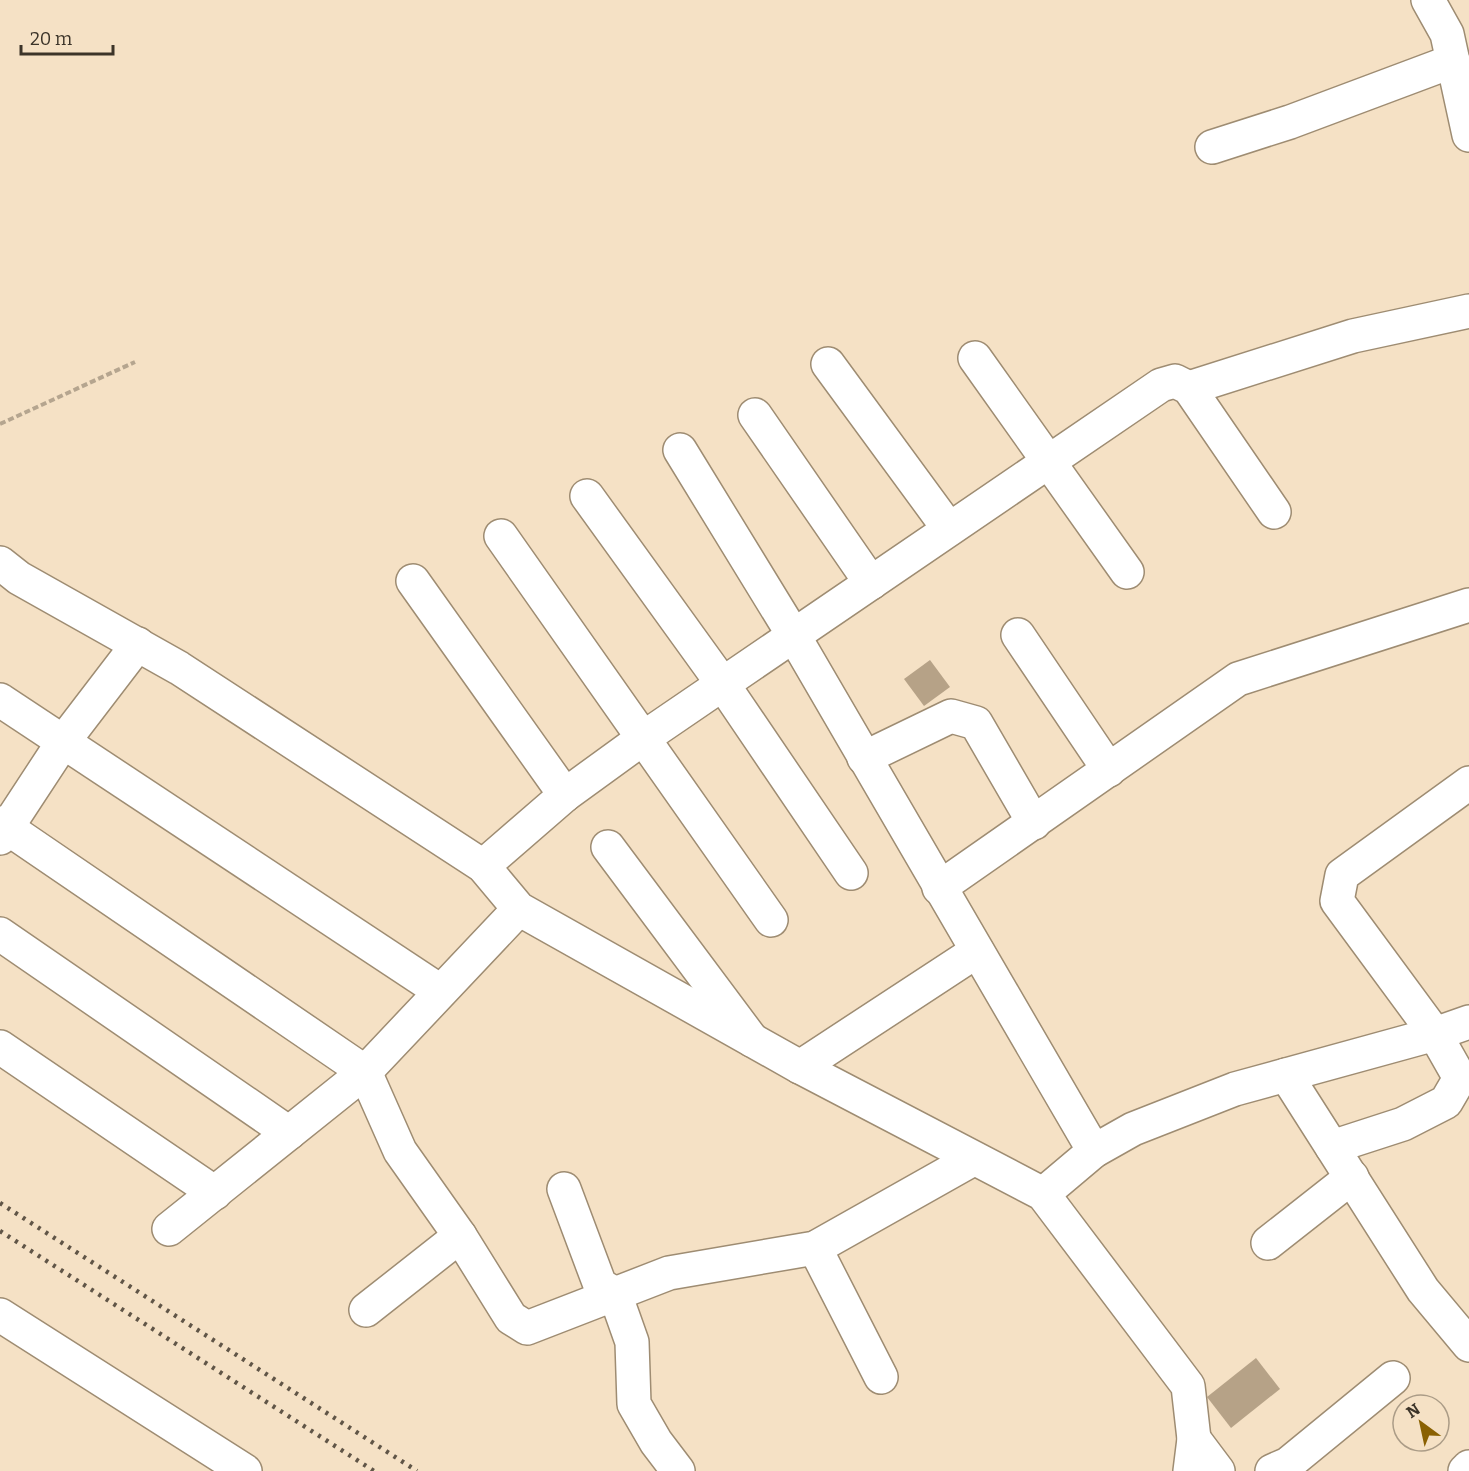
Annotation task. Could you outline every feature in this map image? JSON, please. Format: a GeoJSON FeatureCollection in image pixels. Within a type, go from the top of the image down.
{"type":"FeatureCollection","features":[{"type":"Feature","properties":{"kind":"street"},"geometry":{"type":"LineString","coordinates":[[1428,0],[1447,34],[1469,135]]}},
{"type":"Feature","properties":{"kind":"street"},"geometry":{"type":"LineString","coordinates":[[1212,147],[1290,122],[1453,61]]}},
{"type":"Feature","properties":{"kind":"street"},"geometry":{"type":"LineString","coordinates":[[1189,388],[1353,336],[1469,311]]}},
{"type":"Feature","properties":{"kind":"street"},"geometry":{"type":"LineString","coordinates":[[975,358],[1127,572]]}},
{"type":"Feature","properties":{"kind":"street"},"geometry":{"type":"LineString","coordinates":[[828,364],[950,529]]}},
{"type":"Feature","properties":{"kind":"street"},"geometry":{"type":"LineString","coordinates":[[483,866],[565,795],[642,739],[1161,385],[1175,381],[1189,388],[1274,512]]}},
{"type":"Feature","properties":{"kind":"street"},"geometry":{"type":"LineString","coordinates":[[755,415],[871,583]]}},
{"type":"Feature","properties":{"kind":"street"},"geometry":{"type":"LineString","coordinates":[[680,450],[794,636],[1094,1151]]}},
{"type":"Feature","properties":{"kind":"street"},"geometry":{"type":"LineString","coordinates":[[587,496],[722,683],[851,873]]}},
{"type":"Feature","properties":{"kind":"street"},"geometry":{"type":"LineString","coordinates":[[501,536],[771,920]]}},
{"type":"Feature","properties":{"kind":"street"},"geometry":{"type":"LineString","coordinates":[[0,563],[19,578],[178,668],[483,866],[519,909],[800,1067],[1043,1194],[1188,1386],[1194,1439],[1190,1471]]}},
{"type":"Feature","properties":{"kind":"street"},"geometry":{"type":"LineString","coordinates":[[413,581],[565,795]]}},
{"type":"Feature","properties":{"kind":"street"},"geometry":{"type":"LineString","coordinates":[[939,888],[1239,679],[1469,606]]}},
{"type":"Feature","properties":{"kind":"street"},"geometry":{"type":"LineString","coordinates":[[1018,635],[1108,770]]}},
{"type":"Feature","properties":{"kind":"street"},"geometry":{"type":"LineString","coordinates":[[138,644],[63,742],[2,829],[365,1072],[400,1150],[460,1236],[511,1318],[527,1328],[669,1273],[815,1248],[973,1159]]}},
{"type":"Feature","properties":{"kind":"street"},"geometry":{"type":"LineString","coordinates":[[0,700],[441,991]]}},
{"type":"Feature","properties":{"kind":"street"},"geometry":{"type":"LineString","coordinates":[[864,758],[951,716],[976,723],[1034,823]]}},
{"type":"Feature","properties":{"kind":"street"},"geometry":{"type":"LineString","coordinates":[[1332,1147],[1402,1124],[1446,1102],[1460,1078],[1435,1034],[1336,901],[1342,875],[1469,783]]}},
{"type":"Feature","properties":{"kind":"street"},"geometry":{"type":"LineString","coordinates":[[608,847],[752,1040]]}},
{"type":"Feature","properties":{"kind":"street"},"geometry":{"type":"LineString","coordinates":[[169,1229],[365,1072],[519,909]]}},
{"type":"Feature","properties":{"kind":"street"},"geometry":{"type":"LineString","coordinates":[[0,934],[289,1133]]}},
{"type":"Feature","properties":{"kind":"street"},"geometry":{"type":"LineString","coordinates":[[800,1067],[977,951]]}},
{"type":"Feature","properties":{"kind":"street"},"geometry":{"type":"LineString","coordinates":[[1043,1194],[1094,1151],[1133,1129],[1235,1089],[1435,1034],[1469,1022]]}},
{"type":"Feature","properties":{"kind":"street"},"geometry":{"type":"LineString","coordinates":[[0,1047],[215,1193]]}},
{"type":"Feature","properties":{"kind":"street"},"geometry":{"type":"LineString","coordinates":[[1286,1075],[1423,1290],[1469,1345]]}},
{"type":"Feature","properties":{"kind":"street"},"geometry":{"type":"LineString","coordinates":[[1268,1243],[1352,1178]]}},
{"type":"Feature","properties":{"kind":"street"},"geometry":{"type":"LineString","coordinates":[[564,1189],[600,1285],[615,1294],[632,1342],[634,1404],[656,1442],[678,1471]]}},
{"type":"Feature","properties":{"kind":"street"},"geometry":{"type":"LineString","coordinates":[[366,1310],[460,1236]]}},
{"type":"Feature","properties":{"kind":"street"},"geometry":{"type":"LineString","coordinates":[[815,1248],[881,1377]]}},
{"type":"Feature","properties":{"kind":"street"},"geometry":{"type":"LineString","coordinates":[[0,1315],[245,1471]]}},
{"type":"Feature","properties":{"kind":"street"},"geometry":{"type":"LineString","coordinates":[[1272,1471],[1288,1464],[1393,1378]]}},
{"type":"Feature","properties":{"kind":"street"},"geometry":{"type":"LineString","coordinates":[[1194,1439],[1218,1471]]}},
{"type":"Feature","properties":{"kind":"street"},"geometry":{"type":"LineString","coordinates":[[1465,1471],[1469,1467]]}},
{"type":"Feature","properties":{"kind":"path"},"geometry":{"type":"LineString","coordinates":[[0,424],[135,362]]}},
{"type":"Feature","properties":{"kind":"building"},"geometry":{"type":"Polygon","coordinates":[[[930,660],[950,687],[924,706],[904,679],[930,660]]]}},
{"type":"Feature","properties":{"kind":"building"},"geometry":{"type":"Polygon","coordinates":[[[1256,1358],[1280,1389],[1231,1428],[1207,1397],[1256,1358]]]}},
{"type":"Feature","properties":{"kind":"railway"},"geometry":{"type":"LineString","coordinates":[[0,1203],[417,1471]]}},
{"type":"Feature","properties":{"kind":"railway"},"geometry":{"type":"LineString","coordinates":[[0,1231],[374,1471]]}}]}
